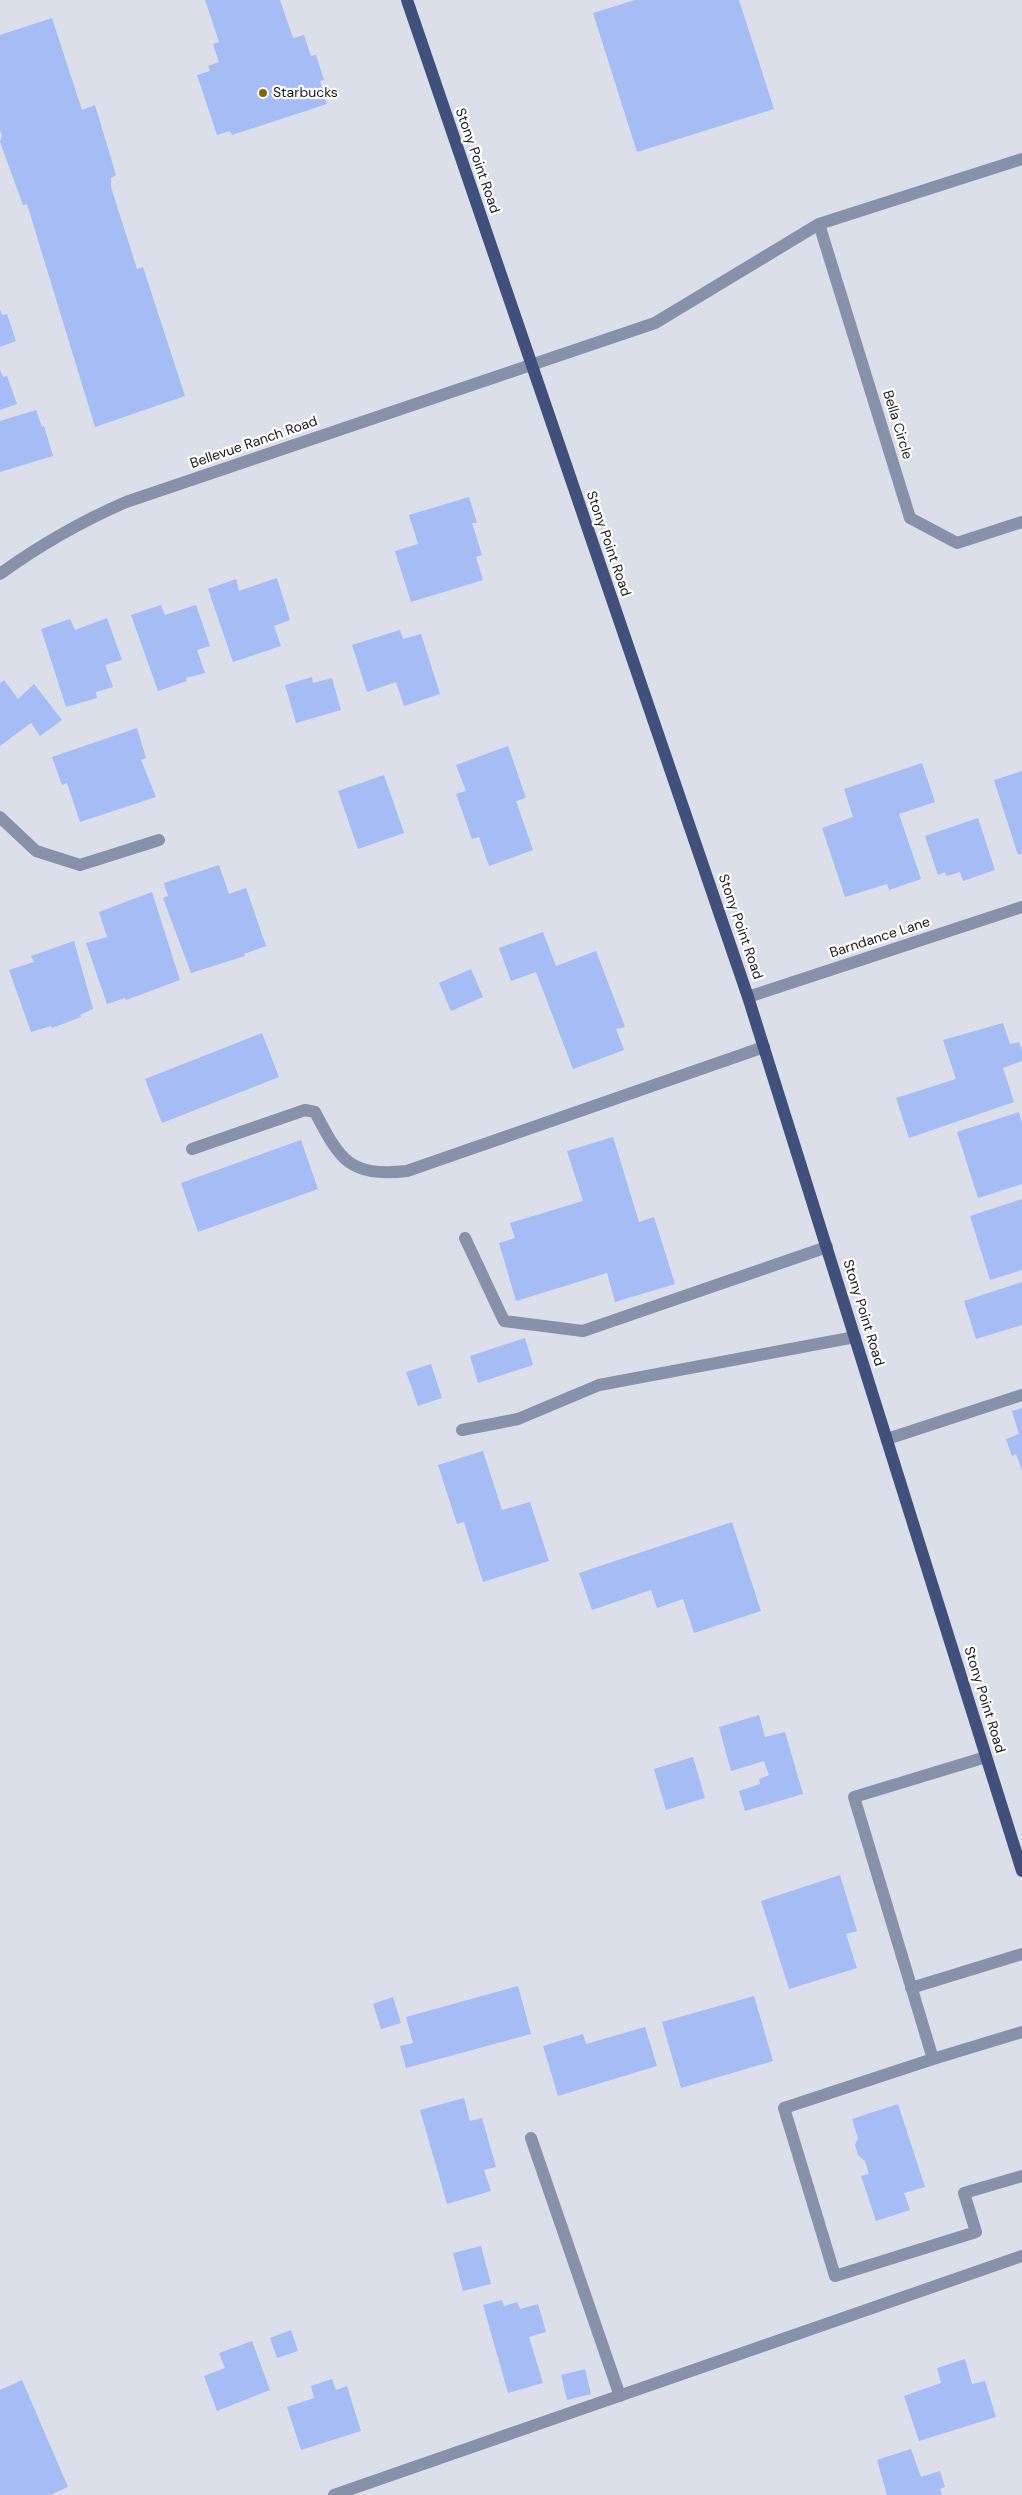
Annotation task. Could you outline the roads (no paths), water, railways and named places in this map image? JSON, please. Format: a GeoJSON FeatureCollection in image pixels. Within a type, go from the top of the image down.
{"type":"FeatureCollection","features":[{"type":"Feature","properties":{"kind":"main road","name":"Stony Point Road"},"geometry":{"type":"LineString","coordinates":[[407,0],[748,997],[1022,1872]]}},
{"type":"Feature","properties":{"kind":"street"},"geometry":{"type":"LineString","coordinates":[[531,366],[655,323],[819,224],[1022,160]]}},
{"type":"Feature","properties":{"kind":"street","name":"Bella Circle"},"geometry":{"type":"LineString","coordinates":[[819,224],[910,518],[957,543],[1022,522]]}},
{"type":"Feature","properties":{"kind":"street","name":"Bellevue Ranch Road"},"geometry":{"type":"LineString","coordinates":[[0,574],[37,547],[81,522],[126,502],[531,366]]}},
{"type":"Feature","properties":{"kind":"street"},"geometry":{"type":"LineString","coordinates":[[0,817],[36,851],[80,865],[160,840]]}},
{"type":"Feature","properties":{"kind":"street","name":"Barndance Lane"},"geometry":{"type":"LineString","coordinates":[[748,997],[1022,907]]}},
{"type":"Feature","properties":{"kind":"street"},"geometry":{"type":"LineString","coordinates":[[192,1149],[305,1110],[315,1112],[340,1156],[361,1170],[384,1174],[407,1171],[764,1047]]}},
{"type":"Feature","properties":{"kind":"street"},"geometry":{"type":"LineString","coordinates":[[465,1238],[504,1321],[583,1330],[827,1247]]}},
{"type":"Feature","properties":{"kind":"street"},"geometry":{"type":"LineString","coordinates":[[462,1430],[518,1419],[599,1385],[854,1337]]}},
{"type":"Feature","properties":{"kind":"street"},"geometry":{"type":"LineString","coordinates":[[887,1439],[1022,1395]]}},
{"type":"Feature","properties":{"kind":"street"},"geometry":{"type":"LineString","coordinates":[[933,2059],[854,1797],[986,1757]]}},
{"type":"Feature","properties":{"kind":"street"},"geometry":{"type":"LineString","coordinates":[[912,1988],[1022,1954]]}},
{"type":"Feature","properties":{"kind":"street"},"geometry":{"type":"LineString","coordinates":[[1022,2032],[784,2108],[835,2276],[976,2232],[964,2193],[1022,2176]]}},
{"type":"Feature","properties":{"kind":"street"},"geometry":{"type":"LineString","coordinates":[[531,2138],[620,2396]]}},
{"type":"Feature","properties":{"kind":"street"},"geometry":{"type":"LineString","coordinates":[[334,2495],[1022,2256]]}},
{"type":"Feature","properties":{"kind":"place","name":"Starbucks"},"geometry":{"type":"Point","coordinates":[263,93]}}]}
